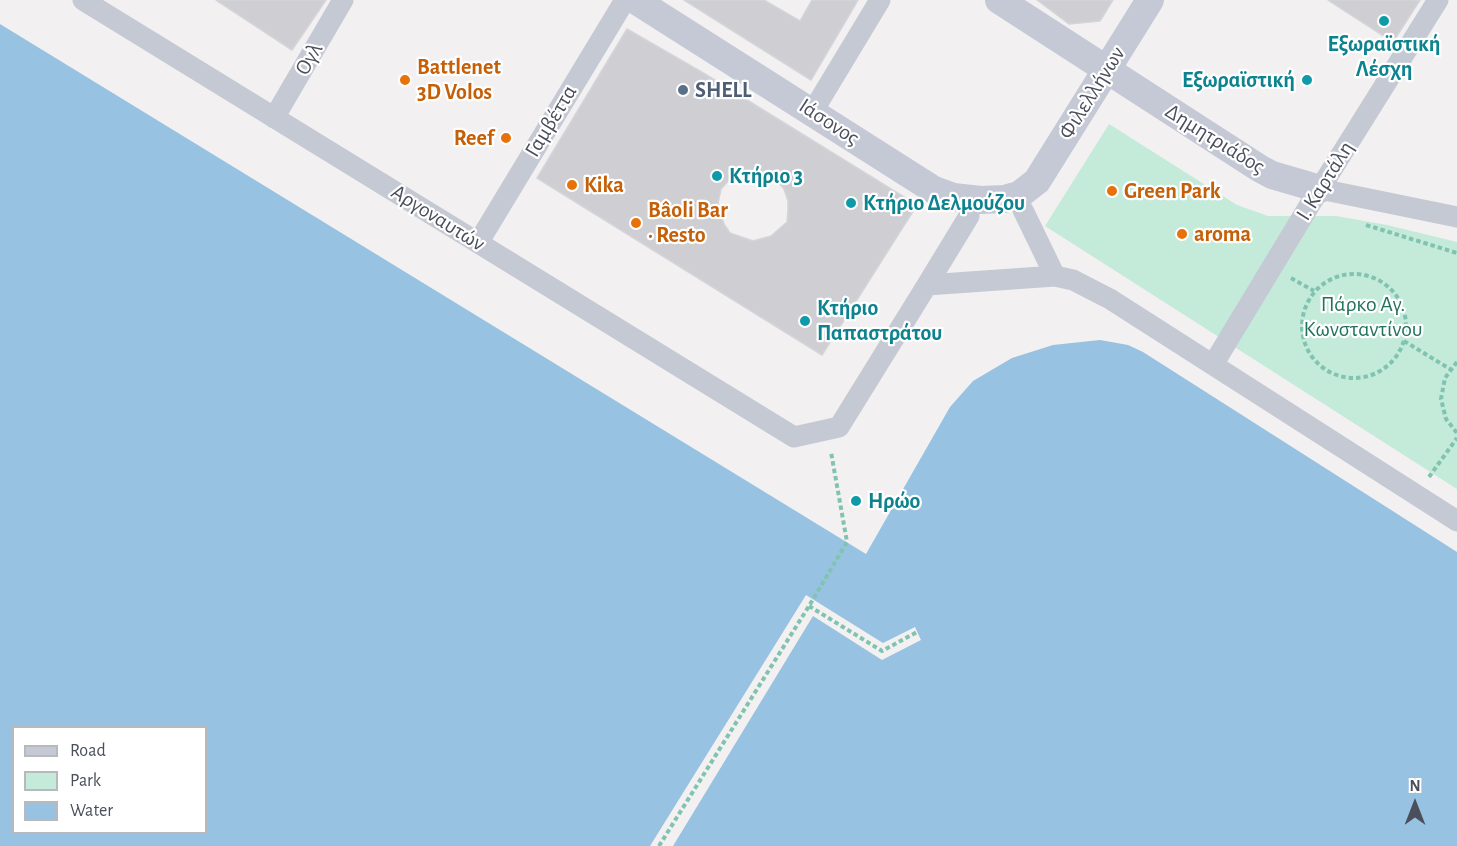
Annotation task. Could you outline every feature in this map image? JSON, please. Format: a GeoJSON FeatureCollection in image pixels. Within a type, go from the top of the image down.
{"type":"FeatureCollection","features":[{"type":"Feature","properties":{"kind":"main road","name":"Ιάσονος"},"geometry":{"type":"LineString","coordinates":[[635,0],[934,190],[972,200],[997,200],[1019,195],[1028,198]]}},
{"type":"Feature","properties":{"kind":"main road","name":"Δημητριάδος"},"geometry":{"type":"LineString","coordinates":[[999,0],[1272,175],[1320,189]]}},
{"type":"Feature","properties":{"kind":"main road","name":"Φιλελλήνων"},"geometry":{"type":"LineString","coordinates":[[1028,198],[1150,0]]}},
{"type":"Feature","properties":{"kind":"street","name":"Αργοναυτών"},"geometry":{"type":"LineString","coordinates":[[83,0],[794,437],[828,430]]}},
{"type":"Feature","properties":{"kind":"street","name":"Ογλ"},"geometry":{"type":"LineString","coordinates":[[274,118],[343,0]]}},
{"type":"Feature","properties":{"kind":"street","name":"Γαμβέττα"},"geometry":{"type":"LineString","coordinates":[[478,243],[625,0]]}},
{"type":"Feature","properties":{"kind":"street"},"geometry":{"type":"LineString","coordinates":[[813,111],[880,0]]}},
{"type":"Feature","properties":{"kind":"street","name":"Ι. Καρτάλη"},"geometry":{"type":"LineString","coordinates":[[1214,363],[1438,0]]}},
{"type":"Feature","properties":{"kind":"street","name":"Δημητριάδος"},"geometry":{"type":"LineString","coordinates":[[1320,189],[1457,217]]}},
{"type":"Feature","properties":{"kind":"street"},"geometry":{"type":"LineString","coordinates":[[1028,198],[1055,276]]}},
{"type":"Feature","properties":{"kind":"street"},"geometry":{"type":"LineString","coordinates":[[828,430],[839,427],[969,216]]}},
{"type":"Feature","properties":{"kind":"street"},"geometry":{"type":"LineString","coordinates":[[927,285],[1055,276],[1073,280],[1110,299],[1214,363],[1457,521]]}},
{"type":"Feature","properties":{"kind":"path"},"geometry":{"type":"LineString","coordinates":[[1360,223],[1457,253]]}},
{"type":"Feature","properties":{"kind":"path"},"geometry":{"type":"LineString","coordinates":[[1357,273],[1372,276],[1386,284],[1397,295],[1404,309],[1406,325],[1404,340],[1397,355],[1387,366],[1374,374],[1359,378],[1343,377],[1328,372],[1306,349],[1301,319],[1314,291],[1326,281],[1341,275],[1357,273]]}},
{"type":"Feature","properties":{"kind":"path"},"geometry":{"type":"LineString","coordinates":[[1404,340],[1450,369]]}},
{"type":"Feature","properties":{"kind":"path"},"geometry":{"type":"LineString","coordinates":[[1457,362],[1450,369],[1442,388],[1441,399],[1446,419],[1457,433]]}},
{"type":"Feature","properties":{"kind":"path"},"geometry":{"type":"LineString","coordinates":[[659,846],[847,542],[828,430]]}},
{"type":"Feature","properties":{"kind":"path"},"geometry":{"type":"LineString","coordinates":[[1416,495],[1457,438]]}},
{"type":"Feature","properties":{"kind":"path"},"geometry":{"type":"LineString","coordinates":[[809,606],[882,651],[917,633]]}},
{"type":"Feature","properties":{"kind":"green space","name":"Πάρκο Αγ. Κωνσταντίνου"},"geometry":{"type":"Polygon","coordinates":[[[1109,124],[1237,205],[1268,216],[1336,216],[1387,225],[1457,242],[1457,489],[1045,226],[1109,124]]]}},
{"type":"Feature","properties":{"kind":"water"},"geometry":{"type":"Polygon","coordinates":[[[0,24],[866,554],[950,407],[973,381],[1012,358],[1053,345],[1100,340],[1128,345],[1143,352],[1457,552],[1457,846],[0,846],[0,24]]]}},
{"type":"Feature","properties":{"kind":"pier"},"geometry":{"type":"Polygon","coordinates":[[[806,595],[883,643],[915,627],[921,640],[882,660],[813,616],[673,846],[650,846],[806,595]]]}},
{"type":"Feature","properties":{"kind":"building"},"geometry":{"type":"Polygon","coordinates":[[[216,0],[326,0],[292,50],[216,0]]]}},
{"type":"Feature","properties":{"kind":"building"},"geometry":{"type":"Polygon","coordinates":[[[684,0],[764,0],[800,21],[812,0],[858,0],[811,80],[684,0]]]}},
{"type":"Feature","properties":{"kind":"building"},"geometry":{"type":"Polygon","coordinates":[[[1037,0],[1113,0],[1100,21],[1069,24],[1037,0]]]}},
{"type":"Feature","properties":{"kind":"building","name":"Εξωραϊστική Λέσχη"},"geometry":{"type":"Polygon","coordinates":[[[1328,0],[1420,0],[1393,42],[1328,0]]]}},
{"type":"Feature","properties":{"kind":"building"},"geometry":{"type":"Polygon","coordinates":[[[627,29],[705,74],[917,205],[822,355],[537,178],[627,29]],[[754,170],[742,172],[730,179],[721,189],[718,203],[724,224],[730,233],[753,241],[771,236],[787,222],[788,201],[784,189],[771,173],[754,170]]]}},
{"type":"Feature","properties":{"kind":"place","name":"Εξωραϊστική Λέσχη"},"geometry":{"type":"Point","coordinates":[1384,21]}},
{"type":"Feature","properties":{"kind":"place","name":"Battlenet 3D Volos"},"geometry":{"type":"Point","coordinates":[405,80]}},
{"type":"Feature","properties":{"kind":"place","name":"Εξωραϊστική"},"geometry":{"type":"Point","coordinates":[1307,80]}},
{"type":"Feature","properties":{"kind":"place","name":"SHELL"},"geometry":{"type":"Point","coordinates":[683,90]}},
{"type":"Feature","properties":{"kind":"place","name":"Reef"},"geometry":{"type":"Point","coordinates":[506,138]}},
{"type":"Feature","properties":{"kind":"place","name":"Κτήριο 3"},"geometry":{"type":"Point","coordinates":[717,176]}},
{"type":"Feature","properties":{"kind":"place","name":"Kika"},"geometry":{"type":"Point","coordinates":[572,185]}},
{"type":"Feature","properties":{"kind":"place","name":"Green Park"},"geometry":{"type":"Point","coordinates":[1112,191]}},
{"type":"Feature","properties":{"kind":"place","name":"Κτήριο Δελμούζου"},"geometry":{"type":"Point","coordinates":[851,203]}},
{"type":"Feature","properties":{"kind":"place","name":"Bâoli Bar · Resto"},"geometry":{"type":"Point","coordinates":[636,223]}},
{"type":"Feature","properties":{"kind":"place","name":"aroma"},"geometry":{"type":"Point","coordinates":[1182,234]}},
{"type":"Feature","properties":{"kind":"place","name":"Κτήριο Παπαστράτου"},"geometry":{"type":"Point","coordinates":[805,321]}},
{"type":"Feature","properties":{"kind":"place","name":"Ηρώο"},"geometry":{"type":"Point","coordinates":[856,501]}}]}
